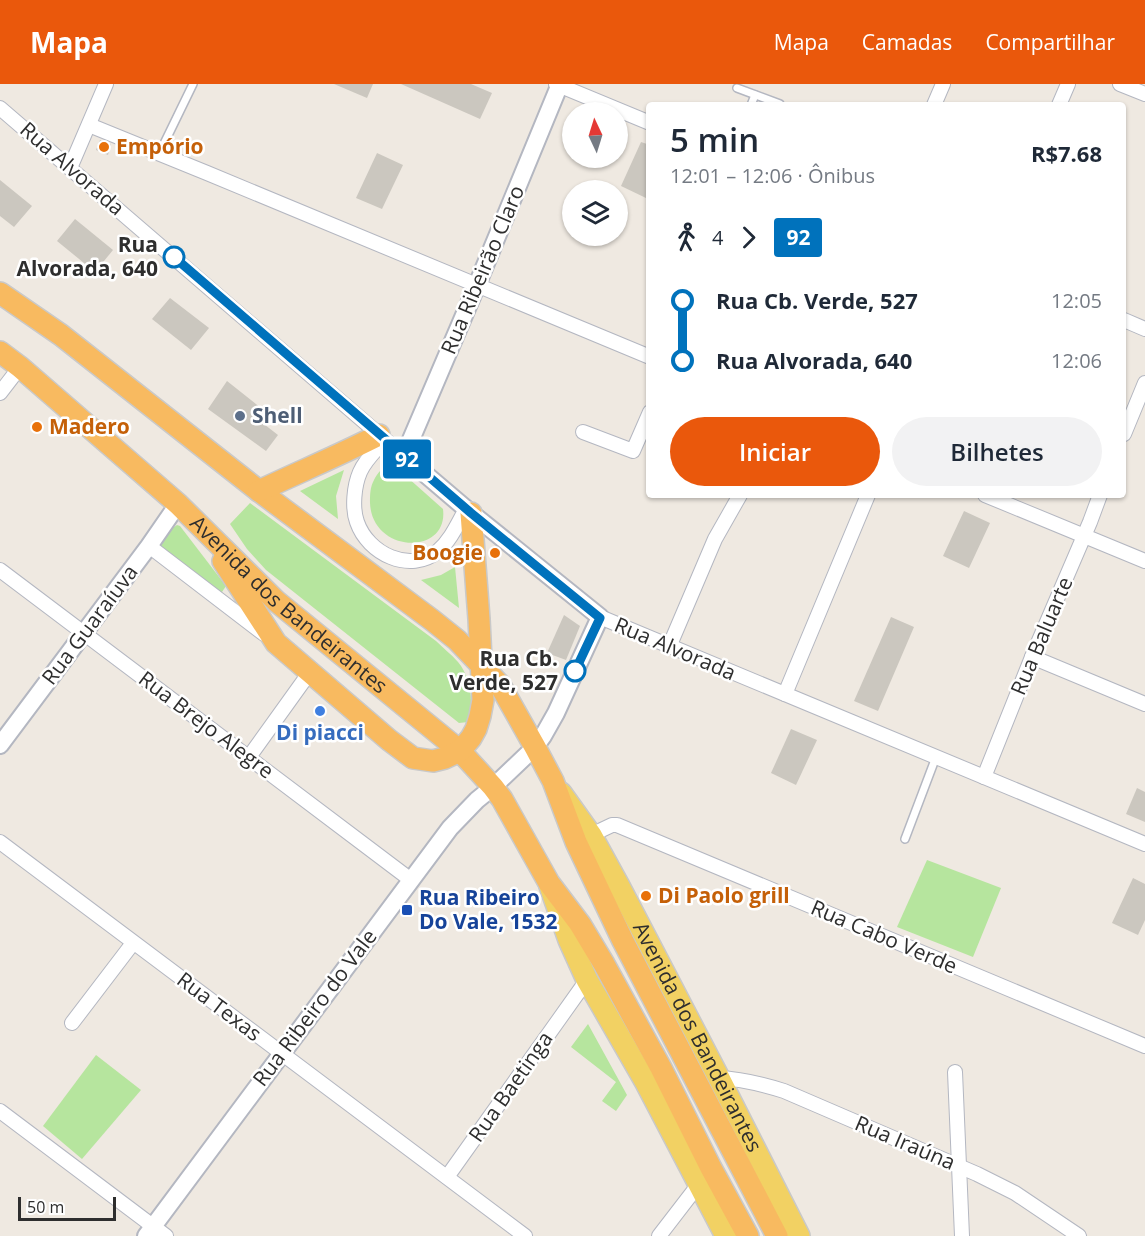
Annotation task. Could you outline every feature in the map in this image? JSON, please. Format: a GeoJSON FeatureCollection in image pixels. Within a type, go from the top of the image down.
{"type":"FeatureCollection","features":[{"type":"Feature","properties":{"kind":"highway","name":"Avenida dos Bandeirantes"},"geometry":{"type":"LineString","coordinates":[[0,293],[61,335],[259,491],[432,620],[457,640],[500,685],[553,781],[576,842],[623,940],[777,1236]]}},
{"type":"Feature","properties":{"kind":"highway","name":"Avenida dos Bandeirantes"},"geometry":{"type":"LineString","coordinates":[[0,352],[178,504],[276,601],[460,751],[493,787],[549,882],[580,924],[604,964],[748,1236]]}},
{"type":"Feature","properties":{"kind":"highway"},"geometry":{"type":"LineString","coordinates":[[259,491],[382,437]]}},
{"type":"Feature","properties":{"kind":"highway"},"geometry":{"type":"LineString","coordinates":[[201,526],[276,643],[389,740],[413,758],[433,761],[460,751],[471,738],[476,729],[483,700],[468,511]]}},
{"type":"Feature","properties":{"kind":"main road","name":"Avenida dos Bandeirantes"},"geometry":{"type":"LineString","coordinates":[[553,781],[591,836],[619,886],[799,1236]]}},
{"type":"Feature","properties":{"kind":"main road","name":"Avenida dos Bandeirantes"},"geometry":{"type":"LineString","coordinates":[[549,882],[586,989],[645,1081],[726,1236]]}},
{"type":"Feature","properties":{"kind":"street"},"geometry":{"type":"LineString","coordinates":[[70,168],[106,84]]}},
{"type":"Feature","properties":{"kind":"street"},"geometry":{"type":"LineString","coordinates":[[558,84],[646,121]]}},
{"type":"Feature","properties":{"kind":"street","name":"Rua Ribeirão Claro"},"geometry":{"type":"LineString","coordinates":[[404,456],[477,285],[558,84]]}},
{"type":"Feature","properties":{"kind":"street"},"geometry":{"type":"LineString","coordinates":[[935,102],[943,84]]}},
{"type":"Feature","properties":{"kind":"street"},"geometry":{"type":"LineString","coordinates":[[1060,102],[1068,84]]}},
{"type":"Feature","properties":{"kind":"street"},"geometry":{"type":"LineString","coordinates":[[1120,84],[1145,94]]}},
{"type":"Feature","properties":{"kind":"street","name":"Rua Alvorada"},"geometry":{"type":"LineString","coordinates":[[0,108],[468,511],[600,618],[1145,844]]}},
{"type":"Feature","properties":{"kind":"street"},"geometry":{"type":"LineString","coordinates":[[88,125],[646,355]]}},
{"type":"Feature","properties":{"kind":"street"},"geometry":{"type":"LineString","coordinates":[[1126,321],[1145,329]]}},
{"type":"Feature","properties":{"kind":"street"},"geometry":{"type":"LineString","coordinates":[[0,393],[20,367]]}},
{"type":"Feature","properties":{"kind":"street"},"geometry":{"type":"LineString","coordinates":[[1126,429],[1145,383]]}},
{"type":"Feature","properties":{"kind":"street"},"geometry":{"type":"LineString","coordinates":[[583,432],[633,451],[646,421]]}},
{"type":"Feature","properties":{"kind":"street"},"geometry":{"type":"LineString","coordinates":[[382,437],[359,473],[354,502],[356,521],[372,546],[394,559],[423,560],[448,542],[468,511]]}},
{"type":"Feature","properties":{"kind":"street"},"geometry":{"type":"LineString","coordinates":[[669,646],[715,539],[738,498]]}},
{"type":"Feature","properties":{"kind":"street"},"geometry":{"type":"LineString","coordinates":[[785,694],[867,498]]}},
{"type":"Feature","properties":{"kind":"street"},"geometry":{"type":"LineString","coordinates":[[992,498],[1145,561]]}},
{"type":"Feature","properties":{"kind":"street","name":"Rua Baluarte"},"geometry":{"type":"LineString","coordinates":[[984,777],[1099,498]]}},
{"type":"Feature","properties":{"kind":"street","name":"Rua Guaraíuva"},"geometry":{"type":"LineString","coordinates":[[0,745],[178,504]]}},
{"type":"Feature","properties":{"kind":"street"},"geometry":{"type":"LineString","coordinates":[[149,546],[276,643]]}},
{"type":"Feature","properties":{"kind":"street","name":"Rua Brejo Alegre"},"geometry":{"type":"LineString","coordinates":[[0,570],[411,880]]}},
{"type":"Feature","properties":{"kind":"street"},"geometry":{"type":"LineString","coordinates":[[493,787],[535,747],[549,727],[600,618]]}},
{"type":"Feature","properties":{"kind":"street"},"geometry":{"type":"LineString","coordinates":[[1032,657],[1145,704]]}},
{"type":"Feature","properties":{"kind":"street"},"geometry":{"type":"LineString","coordinates":[[249,757],[310,672]]}},
{"type":"Feature","properties":{"kind":"street","name":"Rua Ribeiro do Vale"},"geometry":{"type":"LineString","coordinates":[[155,1233],[282,1054],[450,828],[493,787]]}},
{"type":"Feature","properties":{"kind":"street","name":"Rua Cabo Verde"},"geometry":{"type":"LineString","coordinates":[[591,836],[612,825],[617,825],[1145,1046]]}},
{"type":"Feature","properties":{"kind":"street","name":"Rua Texas"},"geometry":{"type":"LineString","coordinates":[[0,842],[525,1236]]}},
{"type":"Feature","properties":{"kind":"street"},"geometry":{"type":"LineString","coordinates":[[72,1023],[133,943]]}},
{"type":"Feature","properties":{"kind":"street","name":"Rua Baetinga"},"geometry":{"type":"LineString","coordinates":[[447,1177],[586,989]]}},
{"type":"Feature","properties":{"kind":"street"},"geometry":{"type":"LineString","coordinates":[[955,1072],[962,1236]]}},
{"type":"Feature","properties":{"kind":"street","name":"Rua Iraúna"},"geometry":{"type":"LineString","coordinates":[[719,1078],[757,1082],[784,1091],[959,1166],[1015,1193],[1079,1236]]}},
{"type":"Feature","properties":{"kind":"street"},"geometry":{"type":"LineString","coordinates":[[0,1111],[155,1233]]}},
{"type":"Feature","properties":{"kind":"street"},"geometry":{"type":"LineString","coordinates":[[659,1236],[699,1184]]}},
{"type":"Feature","properties":{"kind":"lane"},"geometry":{"type":"LineString","coordinates":[[159,154],[193,84]]}},
{"type":"Feature","properties":{"kind":"lane"},"geometry":{"type":"LineString","coordinates":[[737,88],[774,102]]}},
{"type":"Feature","properties":{"kind":"lane"},"geometry":{"type":"LineString","coordinates":[[752,102],[755,95]]}},
{"type":"Feature","properties":{"kind":"lane"},"geometry":{"type":"LineString","coordinates":[[904,838],[936,757]]}},
{"type":"Feature","properties":{"kind":"green space"},"geometry":{"type":"Polygon","coordinates":[[[389,461],[443,509],[442,524],[434,535],[423,541],[410,543],[396,540],[383,532],[374,520],[370,503],[372,485],[389,461]]]}},
{"type":"Feature","properties":{"kind":"green space"},"geometry":{"type":"Polygon","coordinates":[[[344,470],[336,496],[338,519],[300,491],[344,470]]]}},
{"type":"Feature","properties":{"kind":"green space"},"geometry":{"type":"Polygon","coordinates":[[[250,503],[453,656],[466,675],[470,690],[468,722],[459,723],[266,570],[247,549],[230,524],[250,503]]]}},
{"type":"Feature","properties":{"kind":"green space"},"geometry":{"type":"Polygon","coordinates":[[[177,525],[226,586],[220,595],[160,548],[159,543],[167,532],[177,525]]]}},
{"type":"Feature","properties":{"kind":"green space"},"geometry":{"type":"Polygon","coordinates":[[[455,567],[459,608],[421,580],[441,575],[455,567]]]}},
{"type":"Feature","properties":{"kind":"green space"},"geometry":{"type":"Polygon","coordinates":[[[927,860],[1001,888],[973,957],[897,927],[927,860]]]}},
{"type":"Feature","properties":{"kind":"green space"},"geometry":{"type":"Polygon","coordinates":[[[588,1024],[627,1095],[616,1111],[602,1101],[616,1082],[571,1047],[588,1024]]]}},
{"type":"Feature","properties":{"kind":"green space"},"geometry":{"type":"Polygon","coordinates":[[[96,1055],[141,1090],[82,1159],[43,1126],[96,1055]]]}},
{"type":"Feature","properties":{"kind":"building"},"geometry":{"type":"Polygon","coordinates":[[[334,84],[373,84],[367,98],[334,84]]]}},
{"type":"Feature","properties":{"kind":"building"},"geometry":{"type":"Polygon","coordinates":[[[401,84],[471,84],[492,93],[480,119],[401,84]]]}},
{"type":"Feature","properties":{"kind":"building","name":"Empório"},"geometry":{"type":"Polygon","coordinates":[[[100,140],[111,144],[108,155],[96,150],[100,140]]]}},
{"type":"Feature","properties":{"kind":"building"},"geometry":{"type":"Polygon","coordinates":[[[641,142],[646,144],[646,198],[628,189],[628,180],[624,180],[641,142]]]}},
{"type":"Feature","properties":{"kind":"building"},"geometry":{"type":"Polygon","coordinates":[[[377,153],[403,165],[382,209],[356,198],[377,153]]]}},
{"type":"Feature","properties":{"kind":"building"},"geometry":{"type":"Polygon","coordinates":[[[0,180],[32,206],[14,227],[0,216],[0,180]]]}},
{"type":"Feature","properties":{"kind":"building"},"geometry":{"type":"Polygon","coordinates":[[[75,219],[113,250],[95,272],[57,241],[75,219]]]}},
{"type":"Feature","properties":{"kind":"building"},"geometry":{"type":"Polygon","coordinates":[[[170,298],[209,328],[191,350],[152,319],[170,298]]]}},
{"type":"Feature","properties":{"kind":"building","name":"Shell"},"geometry":{"type":"Polygon","coordinates":[[[227,381],[266,412],[260,421],[278,435],[266,451],[208,409],[227,381]]]}},
{"type":"Feature","properties":{"kind":"building"},"geometry":{"type":"Polygon","coordinates":[[[964,511],[990,523],[969,568],[943,556],[964,511]]]}},
{"type":"Feature","properties":{"kind":"building"},"geometry":{"type":"Polygon","coordinates":[[[564,615],[580,626],[566,660],[547,653],[564,615]]]}},
{"type":"Feature","properties":{"kind":"building"},"geometry":{"type":"Polygon","coordinates":[[[891,617],[914,627],[878,711],[854,701],[891,617]]]}},
{"type":"Feature","properties":{"kind":"building"},"geometry":{"type":"Polygon","coordinates":[[[791,729],[817,740],[796,785],[771,773],[791,729]]]}},
{"type":"Feature","properties":{"kind":"building"},"geometry":{"type":"Polygon","coordinates":[[[1137,788],[1145,792],[1145,822],[1126,814],[1137,788]]]}},
{"type":"Feature","properties":{"kind":"building"},"geometry":{"type":"Polygon","coordinates":[[[1133,878],[1145,884],[1145,920],[1138,935],[1112,923],[1133,878]]]}},
{"type":"Feature","properties":{"kind":"bus line","name":"92"},"geometry":{"type":"LineString","coordinates":[[174,257],[471,513],[600,618],[575,671]]}},
{"type":"Feature","properties":{"kind":"place","name":"Empório"},"geometry":{"type":"Point","coordinates":[104,147]}},
{"type":"Feature","properties":{"kind":"place","name":"Rua Alvorada, 640"},"geometry":{"type":"Point","coordinates":[174,257]}},
{"type":"Feature","properties":{"kind":"place","name":"Shell"},"geometry":{"type":"Point","coordinates":[240,416]}},
{"type":"Feature","properties":{"kind":"place","name":"Madero"},"geometry":{"type":"Point","coordinates":[37,427]}},
{"type":"Feature","properties":{"kind":"place","name":"Boogie"},"geometry":{"type":"Point","coordinates":[495,553]}},
{"type":"Feature","properties":{"kind":"place","name":"Rua Cb. Verde, 527"},"geometry":{"type":"Point","coordinates":[575,671]}},
{"type":"Feature","properties":{"kind":"place","name":"Di piacci"},"geometry":{"type":"Point","coordinates":[320,711]}},
{"type":"Feature","properties":{"kind":"place","name":"Di Paolo grill"},"geometry":{"type":"Point","coordinates":[646,896]}},
{"type":"Feature","properties":{"kind":"place","name":"Rua Ribeiro Do Vale, 1532"},"geometry":{"type":"Point","coordinates":[407,910]}}]}
